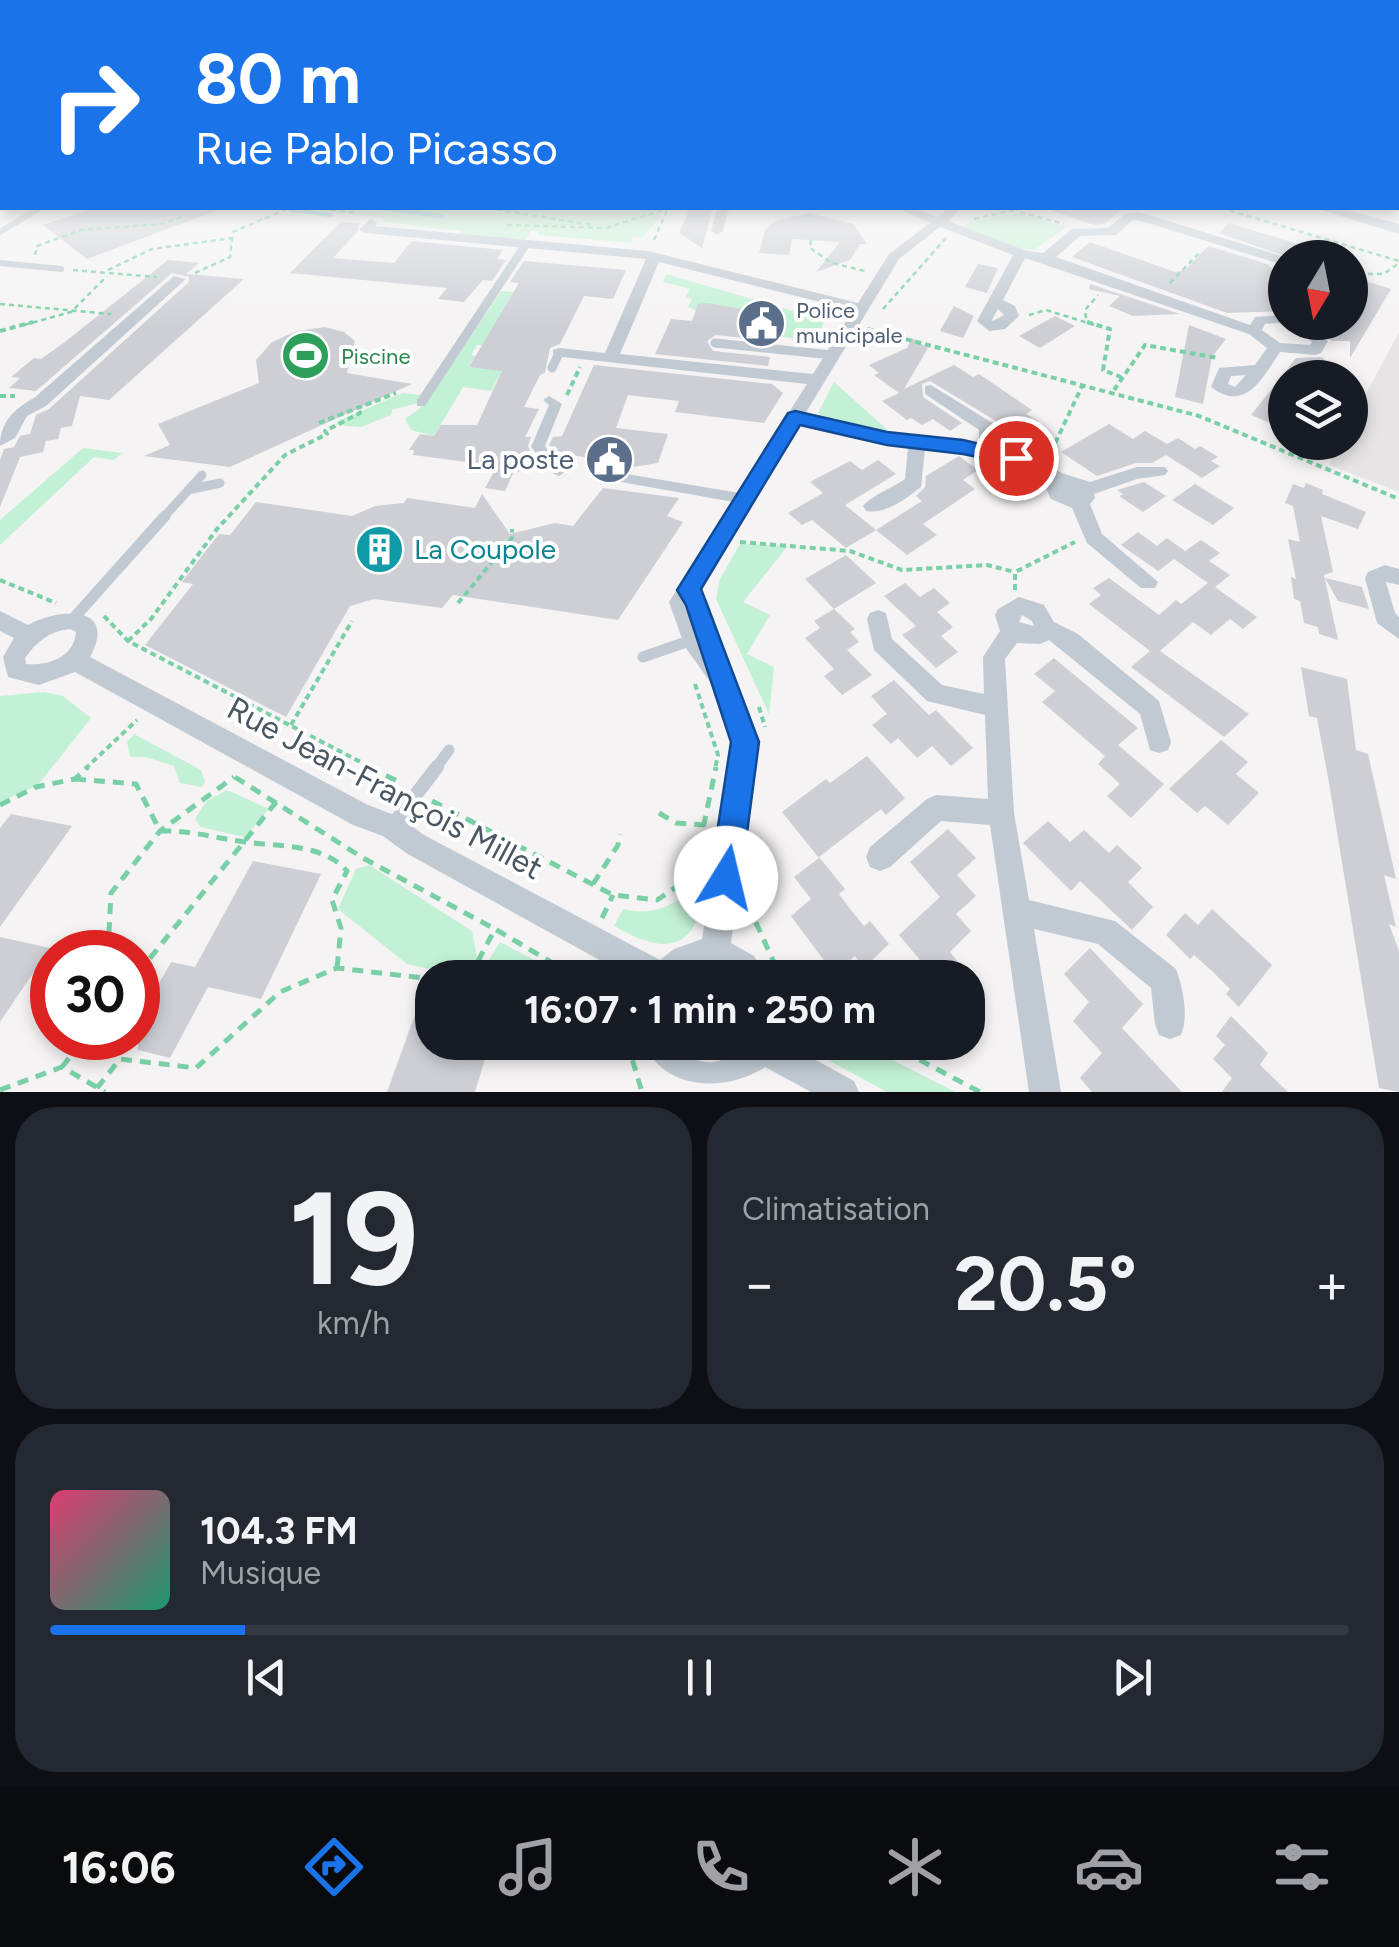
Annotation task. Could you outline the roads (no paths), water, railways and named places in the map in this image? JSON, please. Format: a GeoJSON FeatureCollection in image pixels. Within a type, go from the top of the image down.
{"type":"FeatureCollection","features":[{"type":"Feature","properties":{"kind":"street"},"geometry":{"type":"LineString","coordinates":[[366,225],[365,230],[654,250],[861,308]]}},
{"type":"Feature","properties":{"kind":"street"},"geometry":{"type":"LineString","coordinates":[[717,231],[718,225]]}},
{"type":"Feature","properties":{"kind":"street"},"geometry":{"type":"LineString","coordinates":[[723,683],[686,643],[680,602],[894,257],[930,225]]}},
{"type":"Feature","properties":{"kind":"street"},"geometry":{"type":"LineString","coordinates":[[949,225],[1254,331],[1276,347],[1315,350],[1319,340]]}},
{"type":"Feature","properties":{"kind":"street"},"geometry":{"type":"LineString","coordinates":[[1046,258],[1077,232],[1111,232],[1119,225]]}},
{"type":"Feature","properties":{"kind":"street"},"geometry":{"type":"LineString","coordinates":[[1170,225],[1268,256]]}},
{"type":"Feature","properties":{"kind":"street"},"geometry":{"type":"LineString","coordinates":[[421,404],[526,244]]}},
{"type":"Feature","properties":{"kind":"street"},"geometry":{"type":"LineString","coordinates":[[610,358],[654,250]]}},
{"type":"Feature","properties":{"kind":"street"},"geometry":{"type":"LineString","coordinates":[[996,302],[1010,310],[1012,316],[1000,326],[989,326],[984,321],[1021,253]]}},
{"type":"Feature","properties":{"kind":"street"},"geometry":{"type":"LineString","coordinates":[[0,440],[9,434],[20,413],[40,402],[179,279]]}},
{"type":"Feature","properties":{"kind":"street"},"geometry":{"type":"LineString","coordinates":[[1254,331],[1260,320],[1268,320]]}},
{"type":"Feature","properties":{"kind":"street"},"geometry":{"type":"LineString","coordinates":[[1225,371],[1260,370],[1276,347]]}},
{"type":"Feature","properties":{"kind":"street"},"geometry":{"type":"LineString","coordinates":[[556,360],[610,358],[818,380]]}},
{"type":"Feature","properties":{"kind":"street"},"geometry":{"type":"LineString","coordinates":[[930,390],[988,428],[988,452]]}},
{"type":"Feature","properties":{"kind":"street"},"geometry":{"type":"LineString","coordinates":[[552,402],[538,448],[558,471]]}},
{"type":"Feature","properties":{"kind":"street"},"geometry":{"type":"LineString","coordinates":[[795,417],[833,428],[988,452],[1044,465],[1059,480],[1054,486],[1058,494],[1083,495],[1132,471],[1158,471]]}},
{"type":"Feature","properties":{"kind":"street"},"geometry":{"type":"LineString","coordinates":[[873,506],[894,498],[914,482],[917,442]]}},
{"type":"Feature","properties":{"kind":"street"},"geometry":{"type":"LineString","coordinates":[[609,476],[745,498]]}},
{"type":"Feature","properties":{"kind":"street"},"geometry":{"type":"LineString","coordinates":[[1083,495],[1094,538],[1148,582]]}},
{"type":"Feature","properties":{"kind":"street"},"geometry":{"type":"LineString","coordinates":[[1399,576],[1385,573],[1375,578],[1385,617],[1399,630]]}},
{"type":"Feature","properties":{"kind":"street"},"geometry":{"type":"LineString","coordinates":[[688,590],[697,602],[745,742],[715,951]]}},
{"type":"Feature","properties":{"kind":"street"},"geometry":{"type":"LineString","coordinates":[[72,612],[90,634],[74,660],[52,672],[30,676],[7,667],[29,636],[72,612]]}},
{"type":"Feature","properties":{"kind":"street"},"geometry":{"type":"LineString","coordinates":[[1045,1092],[1001,814],[994,658],[1016,618],[1036,636],[1045,627],[1070,641],[1151,708],[1159,742]]}},
{"type":"Feature","properties":{"kind":"street"},"geometry":{"type":"LineString","coordinates":[[878,619],[882,643],[935,694],[995,708]]}},
{"type":"Feature","properties":{"kind":"street"},"geometry":{"type":"LineString","coordinates":[[0,620],[29,636]]}},
{"type":"Feature","properties":{"kind":"street","name":"Rue Jean-François Millet"},"geometry":{"type":"LineString","coordinates":[[74,660],[154,704],[244,767],[391,826],[415,844],[630,960]]}},
{"type":"Feature","properties":{"kind":"street"},"geometry":{"type":"LineString","coordinates":[[880,857],[936,808],[1001,814]]}},
{"type":"Feature","properties":{"kind":"street"},"geometry":{"type":"LineString","coordinates":[[1015,911],[1105,931],[1165,980],[1170,1024]]}},
{"type":"Feature","properties":{"kind":"street"},"geometry":{"type":"LineString","coordinates":[[682,960],[715,951],[735,960]]}},
{"type":"Feature","properties":{"kind":"street"},"geometry":{"type":"LineString","coordinates":[[670,1060],[676,1069],[710,1087],[734,1076],[752,1060]]}},
{"type":"Feature","properties":{"kind":"street"},"geometry":{"type":"LineString","coordinates":[[787,1060],[843,1092]]}},
{"type":"Feature","properties":{"kind":"lane"},"geometry":{"type":"LineString","coordinates":[[0,260],[60,269]]}},
{"type":"Feature","properties":{"kind":"lane"},"geometry":{"type":"LineString","coordinates":[[714,343],[832,355]]}},
{"type":"Feature","properties":{"kind":"lane"},"geometry":{"type":"LineString","coordinates":[[72,612],[202,474]]}},
{"type":"Feature","properties":{"kind":"lane"},"geometry":{"type":"LineString","coordinates":[[188,490],[220,482]]}},
{"type":"Feature","properties":{"kind":"lane"},"geometry":{"type":"LineString","coordinates":[[643,657],[686,643]]}},
{"type":"Feature","properties":{"kind":"lane"},"geometry":{"type":"LineString","coordinates":[[391,826],[449,750]]}},
{"type":"Feature","properties":{"kind":"place","name":"Police municipale"},"geometry":{"type":"Point","coordinates":[761,323]}},
{"type":"Feature","properties":{"kind":"place","name":"Piscine"},"geometry":{"type":"Point","coordinates":[306,356]}},
{"type":"Feature","properties":{"kind":"place","name":"La poste"},"geometry":{"type":"Point","coordinates":[609,459]}},
{"type":"Feature","properties":{"kind":"place","name":"La Coupole"},"geometry":{"type":"Point","coordinates":[379,549]}}]}
